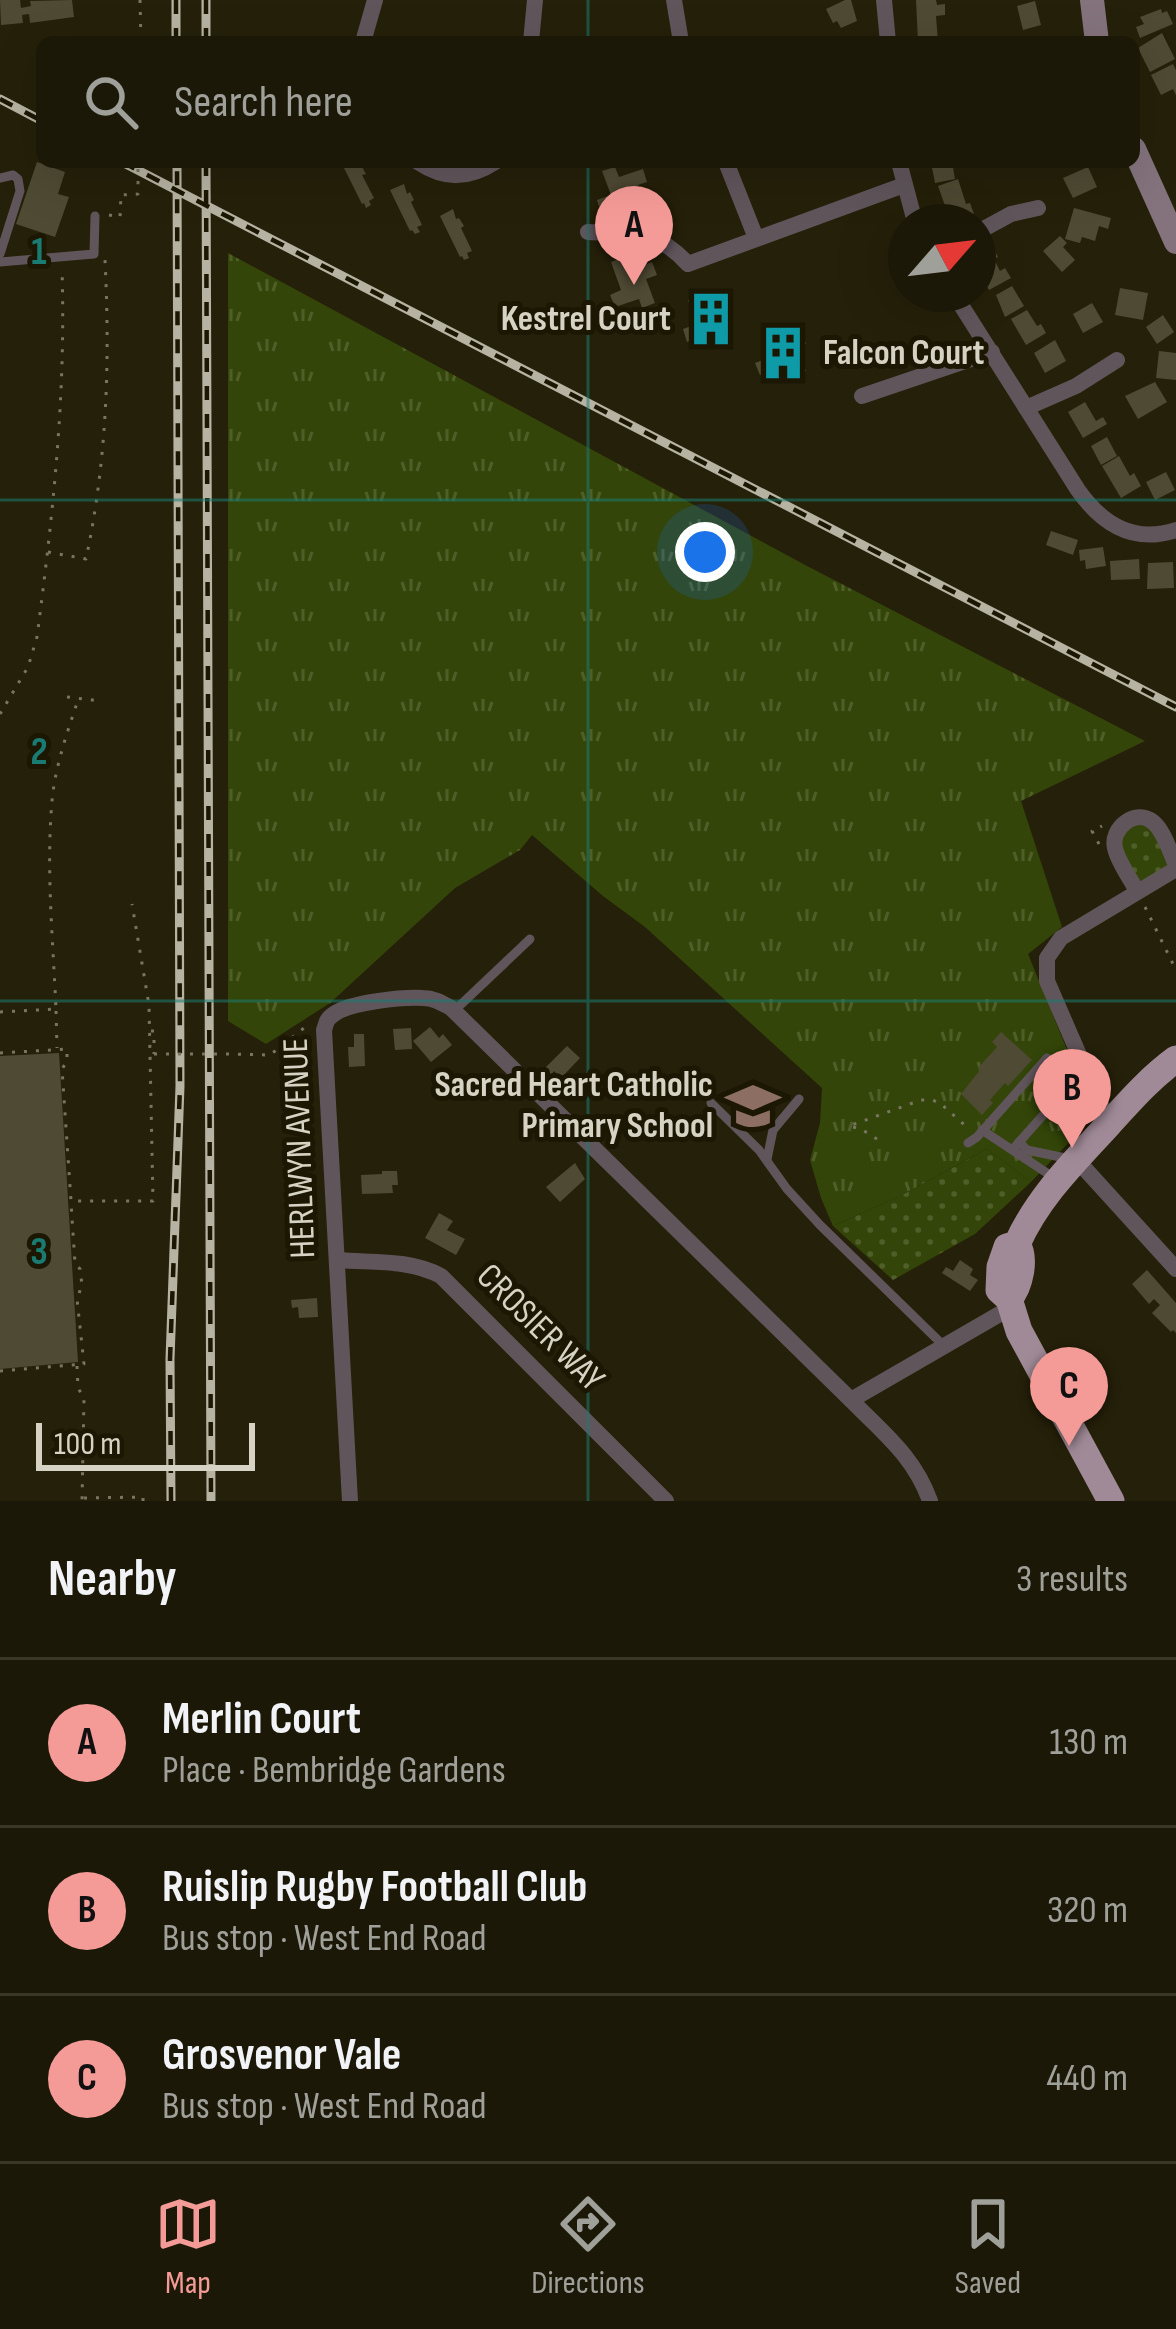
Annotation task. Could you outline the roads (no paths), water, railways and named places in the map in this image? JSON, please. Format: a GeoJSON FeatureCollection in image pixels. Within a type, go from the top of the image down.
{"type":"FeatureCollection","features":[{"type":"Feature","properties":{"kind":"main road"},"geometry":{"type":"LineString","coordinates":[[1111,1501],[1018,1331],[1010,1303],[1023,1255],[1017,1244],[1067,1170],[1147,1083],[1176,1059]]}},
{"type":"Feature","properties":{"kind":"street"},"geometry":{"type":"LineString","coordinates":[[365,36],[375,0]]}},
{"type":"Feature","properties":{"kind":"street"},"geometry":{"type":"LineString","coordinates":[[532,36],[535,0]]}},
{"type":"Feature","properties":{"kind":"street"},"geometry":{"type":"LineString","coordinates":[[674,0],[680,36]]}},
{"type":"Feature","properties":{"kind":"street"},"geometry":{"type":"LineString","coordinates":[[884,0],[887,36]]}},
{"type":"Feature","properties":{"kind":"street"},"geometry":{"type":"LineString","coordinates":[[1092,0],[1096,36]]}},
{"type":"Feature","properties":{"kind":"street"},"geometry":{"type":"LineString","coordinates":[[1140,162],[1176,242]]}},
{"type":"Feature","properties":{"kind":"street"},"geometry":{"type":"LineString","coordinates":[[428,168],[459,176],[485,168]]}},
{"type":"Feature","properties":{"kind":"street"},"geometry":{"type":"LineString","coordinates":[[728,168],[756,238]]}},
{"type":"Feature","properties":{"kind":"street"},"geometry":{"type":"LineString","coordinates":[[900,168],[910,204]]}},
{"type":"Feature","properties":{"kind":"street"},"geometry":{"type":"LineString","coordinates":[[588,232],[657,238],[676,251],[687,271],[756,238],[904,185]]}},
{"type":"Feature","properties":{"kind":"street"},"geometry":{"type":"LineString","coordinates":[[996,222],[1041,208]]}},
{"type":"Feature","properties":{"kind":"street"},"geometry":{"type":"LineString","coordinates":[[966,312],[1078,490],[1100,517],[1128,532],[1154,535],[1176,530]]}},
{"type":"Feature","properties":{"kind":"street"},"geometry":{"type":"LineString","coordinates":[[862,396],[992,352]]}},
{"type":"Feature","properties":{"kind":"street"},"geometry":{"type":"LineString","coordinates":[[1026,408],[1085,381],[1120,357]]}},
{"type":"Feature","properties":{"kind":"street"},"geometry":{"type":"LineString","coordinates":[[1109,1124],[1045,969],[1061,938],[1176,867],[1159,829],[1150,819],[1137,817],[1114,836],[1115,850],[1137,891]]}},
{"type":"Feature","properties":{"kind":"street","name":"HERLWYN AVENUE"},"geometry":{"type":"LineString","coordinates":[[350,1501],[324,1030],[337,1011],[361,1004],[422,998],[439,1000],[454,1011]]}},
{"type":"Feature","properties":{"kind":"street"},"geometry":{"type":"LineString","coordinates":[[454,1011],[894,1439],[930,1501]]}},
{"type":"Feature","properties":{"kind":"street"},"geometry":{"type":"LineString","coordinates":[[1067,1170],[1176,1269]]}},
{"type":"Feature","properties":{"kind":"street","name":"CROSIER WAY"},"geometry":{"type":"LineString","coordinates":[[338,1260],[406,1264],[441,1276],[666,1501]]}},
{"type":"Feature","properties":{"kind":"street"},"geometry":{"type":"LineString","coordinates":[[851,1400],[1010,1303]]}},
{"type":"Feature","properties":{"kind":"lane"},"geometry":{"type":"LineString","coordinates":[[0,178],[13,175],[20,191],[0,258],[94,254],[95,216]]}},
{"type":"Feature","properties":{"kind":"lane"},"geometry":{"type":"LineString","coordinates":[[454,1011],[530,939]]}},
{"type":"Feature","properties":{"kind":"lane"},"geometry":{"type":"LineString","coordinates":[[1016,1146],[1061,1094],[1060,1071],[1047,1058],[976,1137],[1058,1158],[1067,1170]]}},
{"type":"Feature","properties":{"kind":"lane"},"geometry":{"type":"LineString","coordinates":[[767,1159],[773,1130],[799,1099]]}},
{"type":"Feature","properties":{"kind":"lane"},"geometry":{"type":"LineString","coordinates":[[711,1103],[767,1159],[820,1225],[943,1345]]}},
{"type":"Feature","properties":{"kind":"lane"},"geometry":{"type":"LineString","coordinates":[[1016,1146],[1067,1170]]}},
{"type":"Feature","properties":{"kind":"railway"},"geometry":{"type":"LineString","coordinates":[[176,0],[176,36]]}},
{"type":"Feature","properties":{"kind":"railway"},"geometry":{"type":"LineString","coordinates":[[206,0],[206,36]]}},
{"type":"Feature","properties":{"kind":"railway"},"geometry":{"type":"LineString","coordinates":[[0,99],[36,118]]}},
{"type":"Feature","properties":{"kind":"railway"},"geometry":{"type":"LineString","coordinates":[[134,168],[1176,707]]}},
{"type":"Feature","properties":{"kind":"railway"},"geometry":{"type":"LineString","coordinates":[[171,1501],[170,1359],[180,1086],[177,168]]}},
{"type":"Feature","properties":{"kind":"railway"},"geometry":{"type":"LineString","coordinates":[[206,168],[211,1501]]}},
{"type":"Feature","properties":{"kind":"place","name":"Merlin Court"},"geometry":{"type":"Point","coordinates":[634,285]}},
{"type":"Feature","properties":{"kind":"place","name":"Kestrel Court"},"geometry":{"type":"Point","coordinates":[711,319]}},
{"type":"Feature","properties":{"kind":"place","name":"Falcon Court"},"geometry":{"type":"Point","coordinates":[783,353]}},
{"type":"Feature","properties":{"kind":"place","name":"Sacred Heart Catholic Primary School"},"geometry":{"type":"Point","coordinates":[753,1106]}},
{"type":"Feature","properties":{"kind":"place","name":"Ruislip Rugby Football Club"},"geometry":{"type":"Point","coordinates":[1072,1148]}},
{"type":"Feature","properties":{"kind":"place","name":"Grosvenor Vale"},"geometry":{"type":"Point","coordinates":[1069,1446]}}]}
